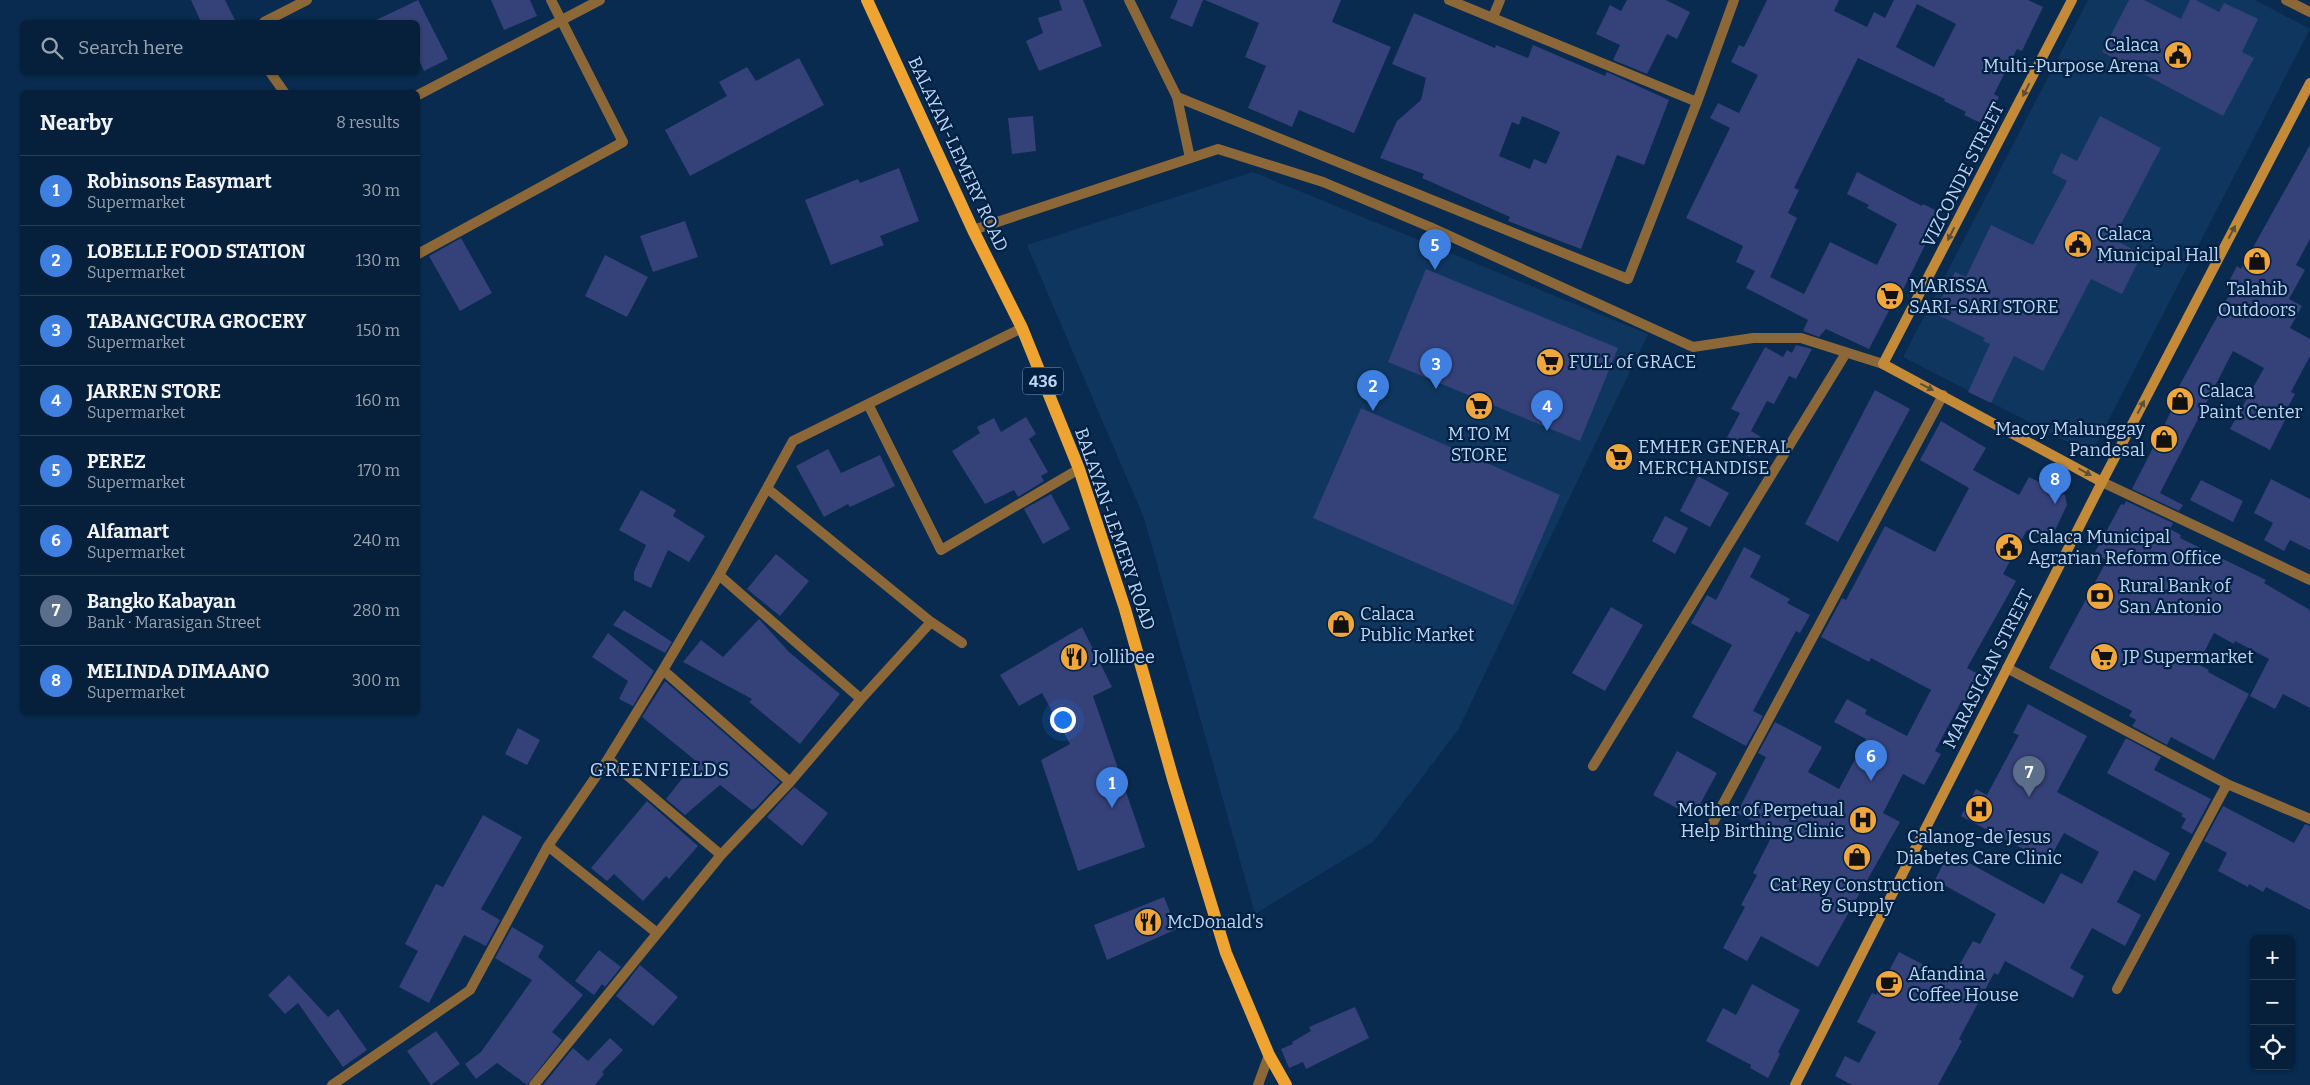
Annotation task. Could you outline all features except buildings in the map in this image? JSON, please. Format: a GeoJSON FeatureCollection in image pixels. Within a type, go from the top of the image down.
{"type":"FeatureCollection","features":[{"type":"Feature","properties":{"kind":"main road","name":"BALAYAN-LEMERY ROAD"},"geometry":{"type":"LineString","coordinates":[[867,0],[973,230],[1022,328],[1079,469],[1125,609],[1198,866],[1224,941],[1226,954],[1269,1055],[1286,1085]]}},
{"type":"Feature","properties":{"kind":"main road","name":"VIZCONDE STREET"},"geometry":{"type":"LineString","coordinates":[[1883,364],[2072,0]]}},
{"type":"Feature","properties":{"kind":"main road","name":"MARASIGAN STREET"},"geometry":{"type":"LineString","coordinates":[[1795,1085],[2102,482],[2310,83]]}},
{"type":"Feature","properties":{"kind":"main road"},"geometry":{"type":"LineString","coordinates":[[1883,364],[2102,482]]}},
{"type":"Feature","properties":{"kind":"street"},"geometry":{"type":"LineString","coordinates":[[268,20],[307,0]]}},
{"type":"Feature","properties":{"kind":"street"},"geometry":{"type":"LineString","coordinates":[[420,253],[624,142],[551,0]]}},
{"type":"Feature","properties":{"kind":"street"},"geometry":{"type":"LineString","coordinates":[[420,94],[600,0]]}},
{"type":"Feature","properties":{"kind":"street"},"geometry":{"type":"LineString","coordinates":[[1129,0],[1177,97],[1190,158]]}},
{"type":"Feature","properties":{"kind":"street"},"geometry":{"type":"LineString","coordinates":[[1449,0],[1698,102]]}},
{"type":"Feature","properties":{"kind":"street"},"geometry":{"type":"LineString","coordinates":[[1493,17],[1500,0]]}},
{"type":"Feature","properties":{"kind":"street"},"geometry":{"type":"LineString","coordinates":[[1177,97],[1628,279],[1698,102],[1734,0]]}},
{"type":"Feature","properties":{"kind":"street"},"geometry":{"type":"LineString","coordinates":[[2286,0],[2310,12]]}},
{"type":"Feature","properties":{"kind":"street"},"geometry":{"type":"LineString","coordinates":[[272,75],[283,90]]}},
{"type":"Feature","properties":{"kind":"street"},"geometry":{"type":"LineString","coordinates":[[973,230],[1218,149],[1323,182],[1430,227],[1693,347],[1753,338],[1801,338],[1883,364]]}},
{"type":"Feature","properties":{"kind":"street"},"geometry":{"type":"LineString","coordinates":[[332,1085],[470,990],[548,846],[608,759],[663,670],[720,575],[793,441],[1022,328]]}},
{"type":"Feature","properties":{"kind":"street"},"geometry":{"type":"LineString","coordinates":[[1593,766],[1846,353]]}},
{"type":"Feature","properties":{"kind":"street"},"geometry":{"type":"LineString","coordinates":[[1709,830],[1943,395]]}},
{"type":"Feature","properties":{"kind":"street"},"geometry":{"type":"LineString","coordinates":[[868,404],[941,550],[1079,469]]}},
{"type":"Feature","properties":{"kind":"street"},"geometry":{"type":"LineString","coordinates":[[2102,482],[2310,580]]}},
{"type":"Feature","properties":{"kind":"street"},"geometry":{"type":"LineString","coordinates":[[768,489],[931,622],[962,643]]}},
{"type":"Feature","properties":{"kind":"street"},"geometry":{"type":"LineString","coordinates":[[720,575],[861,699]]}},
{"type":"Feature","properties":{"kind":"street"},"geometry":{"type":"LineString","coordinates":[[534,1085],[721,855],[790,782],[861,699],[931,622]]}},
{"type":"Feature","properties":{"kind":"street"},"geometry":{"type":"LineString","coordinates":[[2007,668],[2227,784],[2310,819]]}},
{"type":"Feature","properties":{"kind":"street"},"geometry":{"type":"LineString","coordinates":[[663,670],[790,782]]}},
{"type":"Feature","properties":{"kind":"street"},"geometry":{"type":"LineString","coordinates":[[608,759],[721,855]]}},
{"type":"Feature","properties":{"kind":"street"},"geometry":{"type":"LineString","coordinates":[[2117,989],[2227,784]]}},
{"type":"Feature","properties":{"kind":"street"},"geometry":{"type":"LineString","coordinates":[[548,846],[657,933]]}},
{"type":"Feature","properties":{"kind":"street"},"geometry":{"type":"LineString","coordinates":[[1258,1085],[1269,1055]]}},
{"type":"Feature","properties":{"kind":"shaded area"},"geometry":{"type":"Polygon","coordinates":[[[2088,0],[2255,0],[2310,29],[2091,454],[1903,357],[2088,0]]]}},
{"type":"Feature","properties":{"kind":"shaded area","name":"Calaca Public Market"},"geometry":{"type":"Polygon","coordinates":[[[1253,172],[1648,334],[1458,730],[1373,842],[1255,914],[1144,518],[1027,245],[1253,172]]]}},
{"type":"Feature","properties":{"kind":"place","name":"Calaca Multi-Purpose Arena"},"geometry":{"type":"Point","coordinates":[2178,55]}},
{"type":"Feature","properties":{"kind":"place","name":"Calaca Municipal Hall"},"geometry":{"type":"Point","coordinates":[2078,244]}},
{"type":"Feature","properties":{"kind":"place","name":"Talahib Outdoors"},"geometry":{"type":"Point","coordinates":[2257,261]}},
{"type":"Feature","properties":{"kind":"place","name":"PEREZ"},"geometry":{"type":"Point","coordinates":[1435,270]}},
{"type":"Feature","properties":{"kind":"place","name":"MARISSA SARI-SARI STORE"},"geometry":{"type":"Point","coordinates":[1890,296]}},
{"type":"Feature","properties":{"kind":"place","name":"FULL of GRACE"},"geometry":{"type":"Point","coordinates":[1550,362]}},
{"type":"Feature","properties":{"kind":"place","name":"TABANGCURA GROCERY"},"geometry":{"type":"Point","coordinates":[1436,389]}},
{"type":"Feature","properties":{"kind":"place","name":"Calaca Paint Center"},"geometry":{"type":"Point","coordinates":[2180,401]}},
{"type":"Feature","properties":{"kind":"place","name":"M TO M STORE"},"geometry":{"type":"Point","coordinates":[1479,406]}},
{"type":"Feature","properties":{"kind":"place","name":"LOBELLE FOOD STATION"},"geometry":{"type":"Point","coordinates":[1373,411]}},
{"type":"Feature","properties":{"kind":"place","name":"JARREN STORE"},"geometry":{"type":"Point","coordinates":[1547,431]}},
{"type":"Feature","properties":{"kind":"place","name":"Macoy Malunggay Pandesal"},"geometry":{"type":"Point","coordinates":[2164,439]}},
{"type":"Feature","properties":{"kind":"place","name":"EMHER GENERAL MERCHANDISE"},"geometry":{"type":"Point","coordinates":[1619,457]}},
{"type":"Feature","properties":{"kind":"place","name":"MELINDA DIMAANO"},"geometry":{"type":"Point","coordinates":[2055,504]}},
{"type":"Feature","properties":{"kind":"place","name":"Calaca Municipal Agrarian Reform Office"},"geometry":{"type":"Point","coordinates":[2009,547]}},
{"type":"Feature","properties":{"kind":"place","name":"Rural Bank of San Antonio"},"geometry":{"type":"Point","coordinates":[2100,596]}},
{"type":"Feature","properties":{"kind":"place","name":"Calaca Public Market"},"geometry":{"type":"Point","coordinates":[1341,624]}},
{"type":"Feature","properties":{"kind":"place","name":"Jollibee"},"geometry":{"type":"Point","coordinates":[1074,657]}},
{"type":"Feature","properties":{"kind":"place","name":"JP Supermarket"},"geometry":{"type":"Point","coordinates":[2104,657]}},
{"type":"Feature","properties":{"kind":"place","name":"Alfamart"},"geometry":{"type":"Point","coordinates":[1871,781]}},
{"type":"Feature","properties":{"kind":"place","name":"Bangko Kabayan"},"geometry":{"type":"Point","coordinates":[2029,797]}},
{"type":"Feature","properties":{"kind":"place","name":"Robinsons Easymart"},"geometry":{"type":"Point","coordinates":[1112,808]}},
{"type":"Feature","properties":{"kind":"place","name":"Calanog-de Jesus Diabetes Care Clinic"},"geometry":{"type":"Point","coordinates":[1979,809]}},
{"type":"Feature","properties":{"kind":"place","name":"Mother of Perpetual Help Birthing Clinic"},"geometry":{"type":"Point","coordinates":[1863,820]}},
{"type":"Feature","properties":{"kind":"place","name":"Cat Rey Construction & Supply"},"geometry":{"type":"Point","coordinates":[1857,857]}},
{"type":"Feature","properties":{"kind":"place","name":"McDonald's"},"geometry":{"type":"Point","coordinates":[1148,922]}},
{"type":"Feature","properties":{"kind":"place","name":"Afandina Coffee House"},"geometry":{"type":"Point","coordinates":[1889,984]}},
{"type":"Feature","properties":{"kind":"district","name":"GREENFIELDS"},"geometry":{"type":"Point","coordinates":[660,769]}}]}
